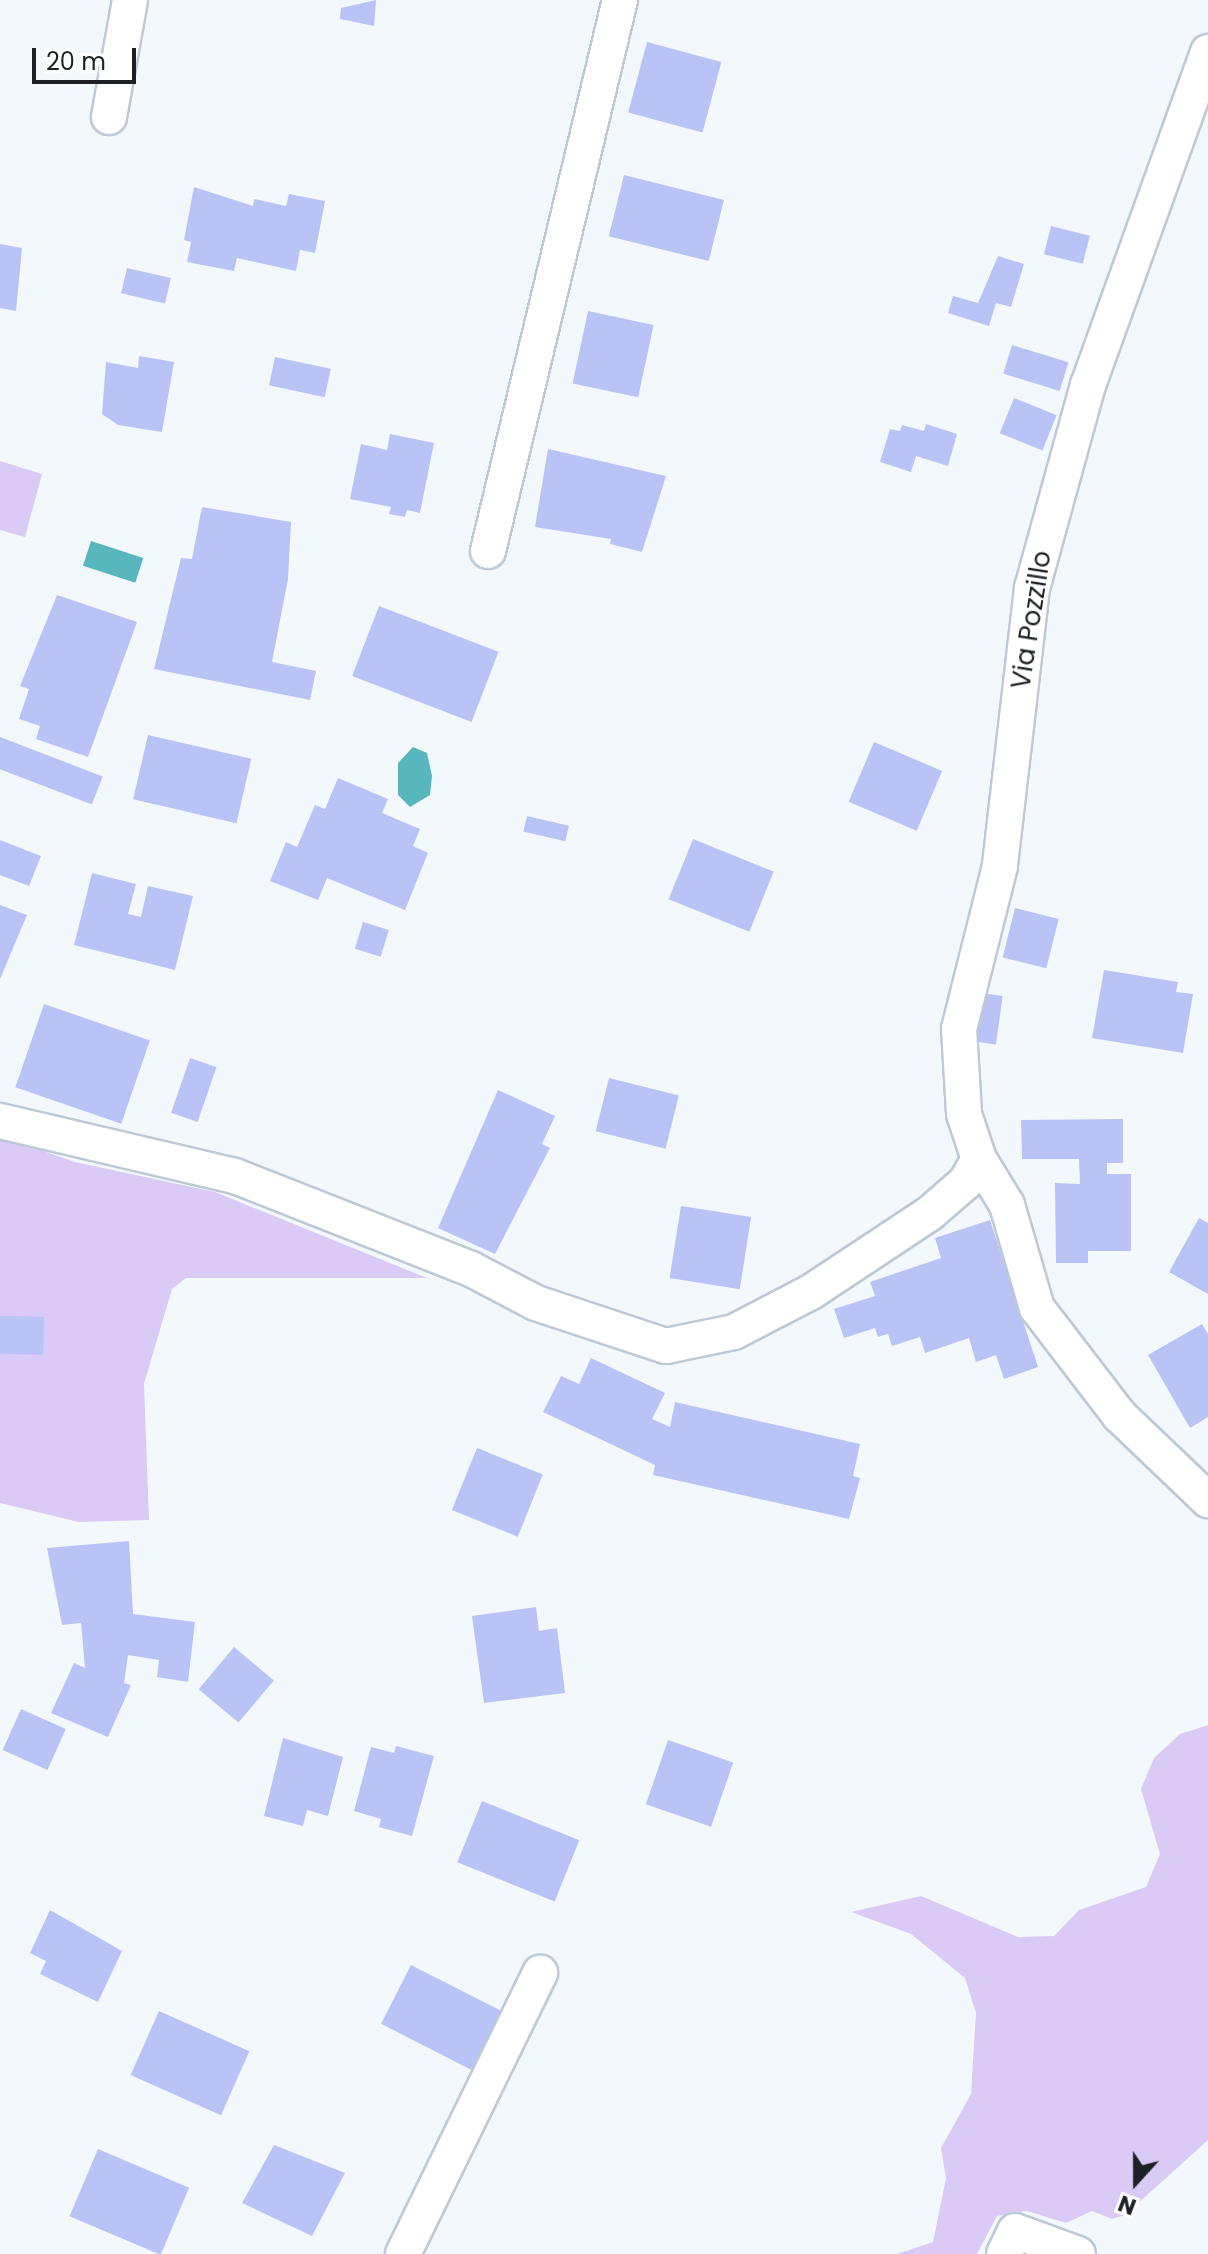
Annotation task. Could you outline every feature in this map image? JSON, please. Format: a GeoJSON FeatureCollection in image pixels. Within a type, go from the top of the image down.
{"type":"FeatureCollection","features":[{"type":"Feature","properties":{"kind":"street"},"geometry":{"type":"LineString","coordinates":[[109,117],[130,0]]}},
{"type":"Feature","properties":{"kind":"street"},"geometry":{"type":"LineString","coordinates":[[488,551],[620,0]]}},
{"type":"Feature","properties":{"kind":"street","name":"Via Pozzillo"},"geometry":{"type":"LineString","coordinates":[[1208,52],[1088,385],[1032,588],[1000,866],[959,1029],[964,1114],[979,1159],[1007,1205],[1037,1308],[1120,1416],[1208,1500]]}},
{"type":"Feature","properties":{"kind":"street"},"geometry":{"type":"LineString","coordinates":[[0,1121],[235,1176],[471,1269],[536,1303],[666,1346],[734,1332],[811,1292],[929,1214],[966,1182],[979,1159]]}},
{"type":"Feature","properties":{"kind":"street"},"geometry":{"type":"LineString","coordinates":[[403,2254],[540,1973]]}},
{"type":"Feature","properties":{"kind":"street"},"geometry":{"type":"LineString","coordinates":[[1004,2254],[1015,2231],[1078,2254]]}},
{"type":"Feature","properties":{"kind":"shaded area"},"geometry":{"type":"Polygon","coordinates":[[[0,461],[42,474],[25,537],[0,530],[0,461]]]}},
{"type":"Feature","properties":{"kind":"shaded area"},"geometry":{"type":"Polygon","coordinates":[[[0,1136],[75,1162],[215,1192],[427,1278],[186,1278],[172,1289],[144,1384],[149,1520],[79,1522],[0,1503],[0,1136]]]}},
{"type":"Feature","properties":{"kind":"shaded area"},"geometry":{"type":"Polygon","coordinates":[[[1208,1725],[1208,2140],[1125,2215],[1112,2219],[1092,2211],[1066,2223],[1027,2211],[997,2216],[977,2254],[897,2254],[933,2242],[946,2178],[941,2148],[971,2094],[976,2013],[965,1978],[911,1934],[851,1912],[921,1896],[1018,1937],[1054,1936],[1079,1910],[1146,1887],[1160,1854],[1141,1789],[1154,1758],[1180,1734],[1208,1725]]]}},
{"type":"Feature","properties":{"kind":"water"},"geometry":{"type":"Polygon","coordinates":[[[91,541],[143,558],[135,583],[83,566],[91,541]]]}},
{"type":"Feature","properties":{"kind":"water"},"geometry":{"type":"Polygon","coordinates":[[[413,747],[427,753],[432,776],[430,795],[410,807],[398,795],[398,763],[413,747]]]}},
{"type":"Feature","properties":{"kind":"building"},"geometry":{"type":"Polygon","coordinates":[[[376,0],[374,26],[340,19],[341,8],[376,0]]]}},
{"type":"Feature","properties":{"kind":"building"},"geometry":{"type":"Polygon","coordinates":[[[647,42],[721,62],[702,132],[628,113],[647,42]]]}},
{"type":"Feature","properties":{"kind":"building"},"geometry":{"type":"Polygon","coordinates":[[[624,175],[724,200],[709,261],[609,236],[624,175]]]}},
{"type":"Feature","properties":{"kind":"building"},"geometry":{"type":"Polygon","coordinates":[[[194,187],[253,206],[254,199],[286,206],[289,194],[325,201],[315,253],[300,250],[296,271],[237,258],[234,271],[187,262],[191,242],[184,240],[194,187]]]}},
{"type":"Feature","properties":{"kind":"building"},"geometry":{"type":"Polygon","coordinates":[[[1051,226],[1090,236],[1083,264],[1044,254],[1051,226]]]}},
{"type":"Feature","properties":{"kind":"building"},"geometry":{"type":"Polygon","coordinates":[[[0,244],[22,248],[16,311],[0,308],[0,244]]]}},
{"type":"Feature","properties":{"kind":"building"},"geometry":{"type":"Polygon","coordinates":[[[998,256],[1024,264],[1011,307],[996,303],[989,326],[948,313],[953,296],[978,303],[998,256]]]}},
{"type":"Feature","properties":{"kind":"building"},"geometry":{"type":"Polygon","coordinates":[[[127,268],[171,278],[165,303],[121,293],[127,268]]]}},
{"type":"Feature","properties":{"kind":"building"},"geometry":{"type":"Polygon","coordinates":[[[588,311],[654,325],[638,397],[573,383],[588,311]]]}},
{"type":"Feature","properties":{"kind":"building"},"geometry":{"type":"Polygon","coordinates":[[[1012,345],[1068,362],[1060,391],[1003,374],[1012,345]]]}},
{"type":"Feature","properties":{"kind":"building"},"geometry":{"type":"Polygon","coordinates":[[[139,356],[174,362],[162,432],[118,425],[102,414],[106,362],[138,368],[139,356]]]}},
{"type":"Feature","properties":{"kind":"building"},"geometry":{"type":"Polygon","coordinates":[[[275,357],[331,369],[325,397],[269,385],[275,357]]]}},
{"type":"Feature","properties":{"kind":"building"},"geometry":{"type":"Polygon","coordinates":[[[1014,398],[1057,415],[1042,450],[1000,433],[1014,398]]]}},
{"type":"Feature","properties":{"kind":"building"},"geometry":{"type":"Polygon","coordinates":[[[926,424],[957,434],[948,466],[916,456],[911,472],[880,462],[890,429],[900,431],[902,425],[924,431],[926,424]]]}},
{"type":"Feature","properties":{"kind":"building"},"geometry":{"type":"Polygon","coordinates":[[[390,434],[434,443],[420,513],[407,510],[405,517],[389,514],[391,507],[350,499],[361,444],[387,450],[390,434]]]}},
{"type":"Feature","properties":{"kind":"building"},"geometry":{"type":"Polygon","coordinates":[[[548,449],[666,476],[642,552],[610,544],[611,539],[535,527],[548,449]]]}},
{"type":"Feature","properties":{"kind":"building"},"geometry":{"type":"Polygon","coordinates":[[[202,507],[291,522],[288,579],[272,662],[316,671],[310,700],[154,669],[181,558],[192,559],[202,507]]]}},
{"type":"Feature","properties":{"kind":"building"},"geometry":{"type":"Polygon","coordinates":[[[57,595],[137,622],[88,757],[36,739],[40,726],[19,719],[29,689],[20,686],[57,595]]]}},
{"type":"Feature","properties":{"kind":"building"},"geometry":{"type":"Polygon","coordinates":[[[379,606],[498,652],[472,722],[352,676],[379,606]]]}},
{"type":"Feature","properties":{"kind":"building"},"geometry":{"type":"Polygon","coordinates":[[[148,735],[251,759],[236,823],[133,799],[148,735]]]}},
{"type":"Feature","properties":{"kind":"building"},"geometry":{"type":"Polygon","coordinates":[[[0,737],[103,776],[92,804],[0,769],[0,737]]]}},
{"type":"Feature","properties":{"kind":"building"},"geometry":{"type":"Polygon","coordinates":[[[874,742],[942,771],[917,831],[849,802],[874,742]]]}},
{"type":"Feature","properties":{"kind":"building"},"geometry":{"type":"Polygon","coordinates":[[[338,778],[388,799],[382,813],[420,829],[413,846],[428,853],[405,910],[327,878],[318,900],[270,881],[286,842],[297,847],[315,805],[325,809],[338,778]]]}},
{"type":"Feature","properties":{"kind":"building"},"geometry":{"type":"Polygon","coordinates":[[[527,816],[569,826],[565,841],[523,832],[527,816]]]}},
{"type":"Feature","properties":{"kind":"building"},"geometry":{"type":"Polygon","coordinates":[[[693,839],[774,872],[749,932],[669,899],[693,839]]]}},
{"type":"Feature","properties":{"kind":"building"},"geometry":{"type":"Polygon","coordinates":[[[0,840],[41,856],[29,886],[0,875],[0,840]]]}},
{"type":"Feature","properties":{"kind":"building"},"geometry":{"type":"Polygon","coordinates":[[[92,873],[136,884],[128,914],[141,917],[148,886],[193,896],[175,970],[74,945],[92,873]]]}},
{"type":"Feature","properties":{"kind":"building"},"geometry":{"type":"Polygon","coordinates":[[[0,905],[27,915],[0,979],[0,905]]]}},
{"type":"Feature","properties":{"kind":"building"},"geometry":{"type":"Polygon","coordinates":[[[1015,908],[1059,919],[1046,968],[1003,957],[1015,908]]]}},
{"type":"Feature","properties":{"kind":"building"},"geometry":{"type":"Polygon","coordinates":[[[363,922],[389,930],[381,957],[355,949],[363,922]]]}},
{"type":"Feature","properties":{"kind":"building"},"geometry":{"type":"Polygon","coordinates":[[[1104,970],[1178,982],[1176,992],[1193,994],[1183,1053],[1092,1038],[1104,970]]]}},
{"type":"Feature","properties":{"kind":"building"},"geometry":{"type":"Polygon","coordinates":[[[974,992],[1003,996],[996,1045],[967,1041],[974,992]]]}},
{"type":"Feature","properties":{"kind":"building"},"geometry":{"type":"Polygon","coordinates":[[[44,1004],[150,1040],[121,1124],[15,1087],[44,1004]]]}},
{"type":"Feature","properties":{"kind":"building"},"geometry":{"type":"Polygon","coordinates":[[[190,1058],[216,1067],[198,1122],[171,1113],[190,1058]]]}},
{"type":"Feature","properties":{"kind":"building"},"geometry":{"type":"Polygon","coordinates":[[[609,1078],[679,1095],[666,1149],[596,1131],[609,1078]]]}},
{"type":"Feature","properties":{"kind":"building"},"geometry":{"type":"Polygon","coordinates":[[[498,1090],[555,1116],[542,1144],[550,1148],[495,1254],[438,1228],[498,1090]]]}},
{"type":"Feature","properties":{"kind":"building"},"geometry":{"type":"Polygon","coordinates":[[[1123,1119],[1123,1163],[1107,1163],[1107,1174],[1131,1174],[1131,1251],[1088,1251],[1088,1263],[1056,1263],[1055,1183],[1080,1184],[1079,1159],[1022,1159],[1021,1120],[1123,1119]]]}},
{"type":"Feature","properties":{"kind":"building"},"geometry":{"type":"Polygon","coordinates":[[[681,1206],[751,1217],[740,1289],[670,1278],[681,1206]]]}},
{"type":"Feature","properties":{"kind":"building"},"geometry":{"type":"Polygon","coordinates":[[[1199,1218],[1208,1223],[1208,1294],[1169,1272],[1199,1218]]]}},
{"type":"Feature","properties":{"kind":"building"},"geometry":{"type":"Polygon","coordinates":[[[990,1220],[1038,1367],[1004,1379],[996,1355],[976,1362],[969,1338],[925,1353],[920,1337],[892,1346],[888,1334],[878,1337],[875,1328],[844,1338],[834,1309],[875,1296],[870,1282],[941,1258],[935,1238],[990,1220]]]}},
{"type":"Feature","properties":{"kind":"building"},"geometry":{"type":"Polygon","coordinates":[[[0,1316],[44,1317],[43,1355],[0,1354],[0,1316]]]}},
{"type":"Feature","properties":{"kind":"building"},"geometry":{"type":"Polygon","coordinates":[[[1202,1324],[1208,1334],[1208,1417],[1190,1428],[1148,1355],[1202,1324]]]}},
{"type":"Feature","properties":{"kind":"building"},"geometry":{"type":"Polygon","coordinates":[[[591,1358],[665,1393],[652,1419],[670,1427],[675,1402],[860,1444],[853,1476],[860,1478],[849,1519],[653,1475],[655,1465],[543,1412],[561,1376],[579,1384],[591,1358]]]}},
{"type":"Feature","properties":{"kind":"building"},"geometry":{"type":"Polygon","coordinates":[[[477,1448],[543,1475],[518,1537],[452,1510],[477,1448]]]}},
{"type":"Feature","properties":{"kind":"building"},"geometry":{"type":"Polygon","coordinates":[[[129,1541],[133,1614],[195,1622],[188,1682],[157,1677],[159,1660],[128,1655],[124,1683],[131,1685],[108,1737],[51,1713],[74,1663],[85,1668],[81,1623],[62,1625],[47,1548],[129,1541]]]}},
{"type":"Feature","properties":{"kind":"building"},"geometry":{"type":"Polygon","coordinates":[[[536,1607],[539,1631],[557,1628],[565,1693],[484,1703],[472,1616],[536,1607]]]}},
{"type":"Feature","properties":{"kind":"building"},"geometry":{"type":"Polygon","coordinates":[[[234,1647],[274,1680],[238,1723],[199,1689],[234,1647]]]}},
{"type":"Feature","properties":{"kind":"building"},"geometry":{"type":"Polygon","coordinates":[[[21,1709],[66,1729],[47,1770],[3,1750],[21,1709]]]}},
{"type":"Feature","properties":{"kind":"building"},"geometry":{"type":"Polygon","coordinates":[[[283,1738],[343,1757],[328,1816],[307,1810],[303,1826],[264,1816],[283,1738]]]}},
{"type":"Feature","properties":{"kind":"building"},"geometry":{"type":"Polygon","coordinates":[[[668,1740],[733,1762],[711,1827],[646,1804],[668,1740]]]}},
{"type":"Feature","properties":{"kind":"building"},"geometry":{"type":"Polygon","coordinates":[[[396,1746],[434,1756],[412,1836],[379,1827],[381,1819],[354,1811],[371,1747],[394,1753],[396,1746]]]}},
{"type":"Feature","properties":{"kind":"building"},"geometry":{"type":"Polygon","coordinates":[[[482,1801],[579,1840],[555,1902],[457,1862],[482,1801]]]}},
{"type":"Feature","properties":{"kind":"building"},"geometry":{"type":"Polygon","coordinates":[[[50,1910],[122,1951],[98,2002],[40,1974],[46,1961],[30,1953],[50,1910]]]}},
{"type":"Feature","properties":{"kind":"building"},"geometry":{"type":"Polygon","coordinates":[[[411,1965],[505,2013],[475,2072],[381,2024],[411,1965]]]}},
{"type":"Feature","properties":{"kind":"building"},"geometry":{"type":"Polygon","coordinates":[[[159,2011],[249,2051],[221,2115],[131,2075],[159,2011]]]}},
{"type":"Feature","properties":{"kind":"building"},"geometry":{"type":"Polygon","coordinates":[[[274,2145],[345,2173],[312,2236],[242,2203],[274,2145]]]}},
{"type":"Feature","properties":{"kind":"building"},"geometry":{"type":"Polygon","coordinates":[[[98,2149],[189,2188],[161,2254],[69,2216],[98,2149]]]}}]}
